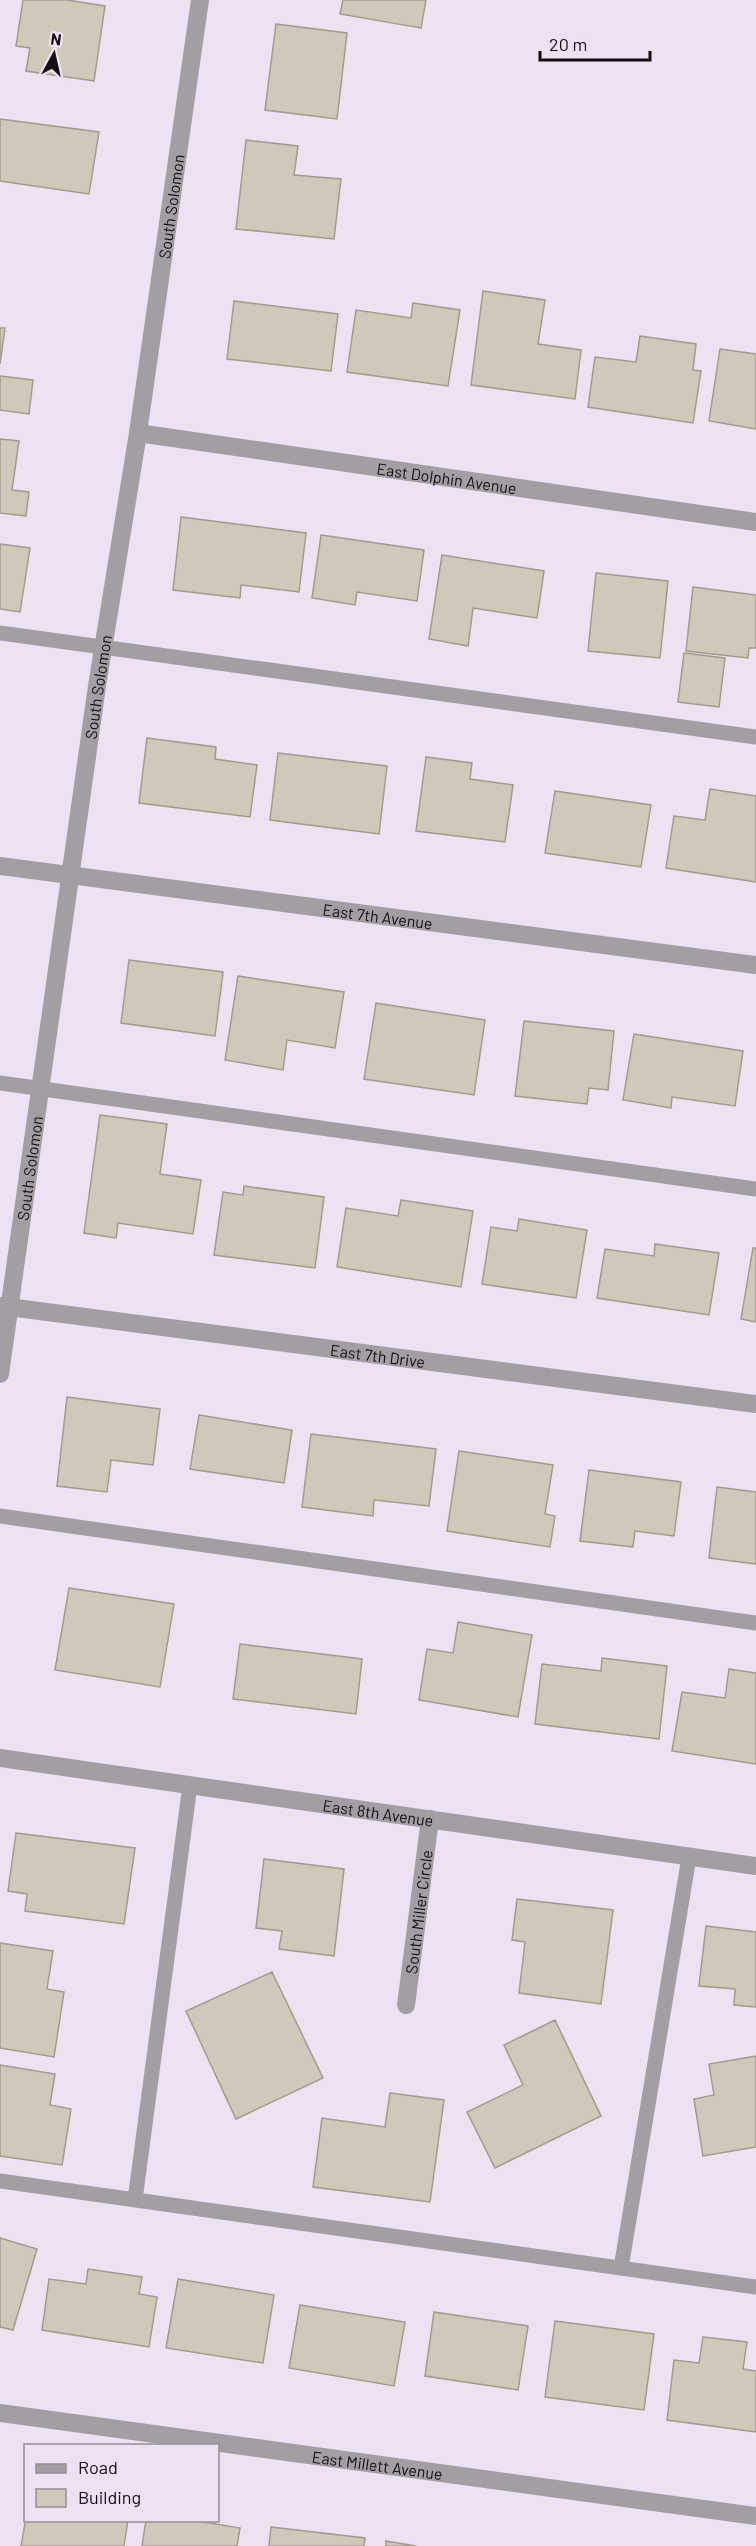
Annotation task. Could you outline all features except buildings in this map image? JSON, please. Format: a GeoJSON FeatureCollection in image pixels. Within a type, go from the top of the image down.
{"type":"FeatureCollection","features":[{"type":"Feature","properties":{"kind":"street","name":"South Solomon"},"geometry":{"type":"LineString","coordinates":[[0,1374],[5,1307],[41,1089],[103,648],[138,433],[200,0]]}},
{"type":"Feature","properties":{"kind":"street","name":"East Dolphin Avenue"},"geometry":{"type":"LineString","coordinates":[[138,433],[756,522]]}},
{"type":"Feature","properties":{"kind":"street","name":"East 7th Avenue"},"geometry":{"type":"LineString","coordinates":[[0,866],[756,965]]}},
{"type":"Feature","properties":{"kind":"street","name":"East 7th Drive"},"geometry":{"type":"LineString","coordinates":[[5,1307],[756,1404]]}},
{"type":"Feature","properties":{"kind":"street","name":"East 8th Avenue"},"geometry":{"type":"LineString","coordinates":[[0,1758],[756,1866]]}},
{"type":"Feature","properties":{"kind":"street","name":"South Miller Circle"},"geometry":{"type":"LineString","coordinates":[[406,2005],[430,1819]]}},
{"type":"Feature","properties":{"kind":"street","name":"East Millett Avenue"},"geometry":{"type":"LineString","coordinates":[[0,2413],[756,2516]]}},
{"type":"Feature","properties":{"kind":"lane"},"geometry":{"type":"LineString","coordinates":[[0,633],[756,737]]}},
{"type":"Feature","properties":{"kind":"lane"},"geometry":{"type":"LineString","coordinates":[[0,1083],[756,1189]]}},
{"type":"Feature","properties":{"kind":"lane"},"geometry":{"type":"LineString","coordinates":[[0,1516],[756,1623]]}},
{"type":"Feature","properties":{"kind":"lane"},"geometry":{"type":"LineString","coordinates":[[135,2200],[190,1785]]}},
{"type":"Feature","properties":{"kind":"lane"},"geometry":{"type":"LineString","coordinates":[[621,2268],[689,1857]]}},
{"type":"Feature","properties":{"kind":"lane"},"geometry":{"type":"LineString","coordinates":[[0,2181],[756,2287]]}}]}
